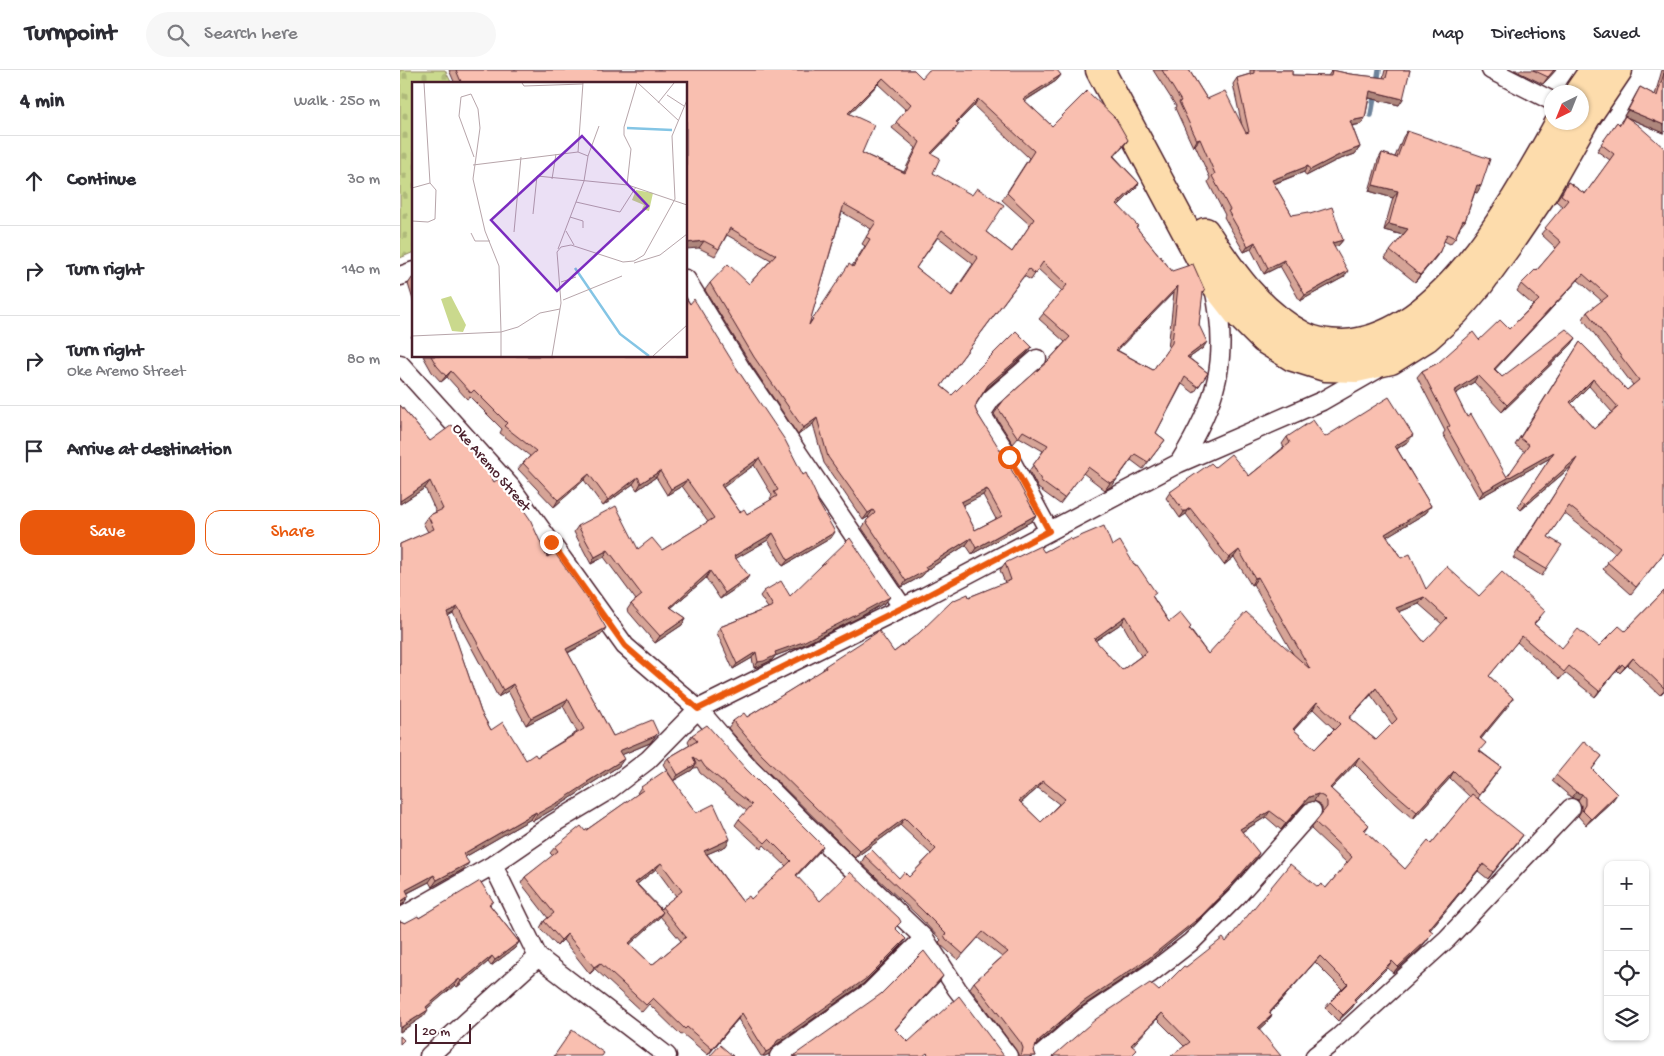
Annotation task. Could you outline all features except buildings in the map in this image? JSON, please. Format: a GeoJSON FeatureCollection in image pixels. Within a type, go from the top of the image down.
{"type":"FeatureCollection","features":[{"type":"Feature","properties":{"kind":"highway"},"geometry":{"type":"LineString","coordinates":[[1100,70],[1212,280],[1237,312],[1264,339],[1293,356],[1325,368],[1356,368],[1391,360],[1426,338],[1455,312],[1480,283],[1543,193],[1585,118],[1618,70]]}},
{"type":"Feature","properties":{"kind":"highway"},"geometry":{"type":"LineString","coordinates":[[1119,70],[1201,225],[1224,262],[1246,290],[1275,318],[1304,337],[1332,344],[1360,343],[1390,333],[1417,316],[1446,290],[1487,241],[1522,189],[1555,130]]}},
{"type":"Feature","properties":{"kind":"highway"},"geometry":{"type":"LineString","coordinates":[[1584,85],[1594,70]]}},
{"type":"Feature","properties":{"kind":"street"},"geometry":{"type":"LineString","coordinates":[[1491,70],[1544,97]]}},
{"type":"Feature","properties":{"kind":"street"},"geometry":{"type":"LineString","coordinates":[[400,276],[412,272]]}},
{"type":"Feature","properties":{"kind":"street"},"geometry":{"type":"LineString","coordinates":[[1179,463],[1194,439],[1205,415],[1216,387],[1221,362],[1218,305],[1212,280]]}},
{"type":"Feature","properties":{"kind":"street"},"geometry":{"type":"LineString","coordinates":[[688,282],[741,369],[903,608]]}},
{"type":"Feature","properties":{"kind":"street"},"geometry":{"type":"LineString","coordinates":[[1036,359],[991,399],[981,414],[1009,457],[1049,531]]}},
{"type":"Feature","properties":{"kind":"street"},"geometry":{"type":"LineString","coordinates":[[400,918],[493,865],[554,823],[610,790],[648,760],[698,709],[903,608],[1179,463],[1322,401],[1391,360]]}},
{"type":"Feature","properties":{"kind":"street","name":"Oke Aremo Street"},"geometry":{"type":"LineString","coordinates":[[403,373],[510,486],[625,646],[698,709],[749,768],[924,938],[957,989],[1008,1056]]}},
{"type":"Feature","properties":{"kind":"street"},"geometry":{"type":"LineString","coordinates":[[1315,1056],[1339,1037],[1447,939],[1571,808]]}},
{"type":"Feature","properties":{"kind":"street"},"geometry":{"type":"LineString","coordinates":[[1040,1056],[1085,1017],[1151,974],[1191,942],[1237,896],[1312,811]]}},
{"type":"Feature","properties":{"kind":"street"},"geometry":{"type":"LineString","coordinates":[[493,865],[538,957],[667,1056]]}},
{"type":"Feature","properties":{"kind":"street"},"geometry":{"type":"LineString","coordinates":[[779,1056],[870,992],[924,938]]}},
{"type":"Feature","properties":{"kind":"street"},"geometry":{"type":"LineString","coordinates":[[429,1056],[538,957]]}},
{"type":"Feature","properties":{"kind":"green space"},"geometry":{"type":"Polygon","coordinates":[[[400,70],[445,70],[451,82],[412,82],[412,253],[400,258],[400,70]]]}},
{"type":"Feature","properties":{"kind":"waterway"},"geometry":{"type":"LineString","coordinates":[[1377,83],[1379,70]]}},
{"type":"Feature","properties":{"kind":"waterway"},"geometry":{"type":"LineString","coordinates":[[1371,115],[1375,92]]}},
{"type":"Feature","properties":{"kind":"route"},"geometry":{"type":"LineString","coordinates":[[551,542],[625,646],[698,709],[926,596],[1049,531],[1009,457]]}}]}
